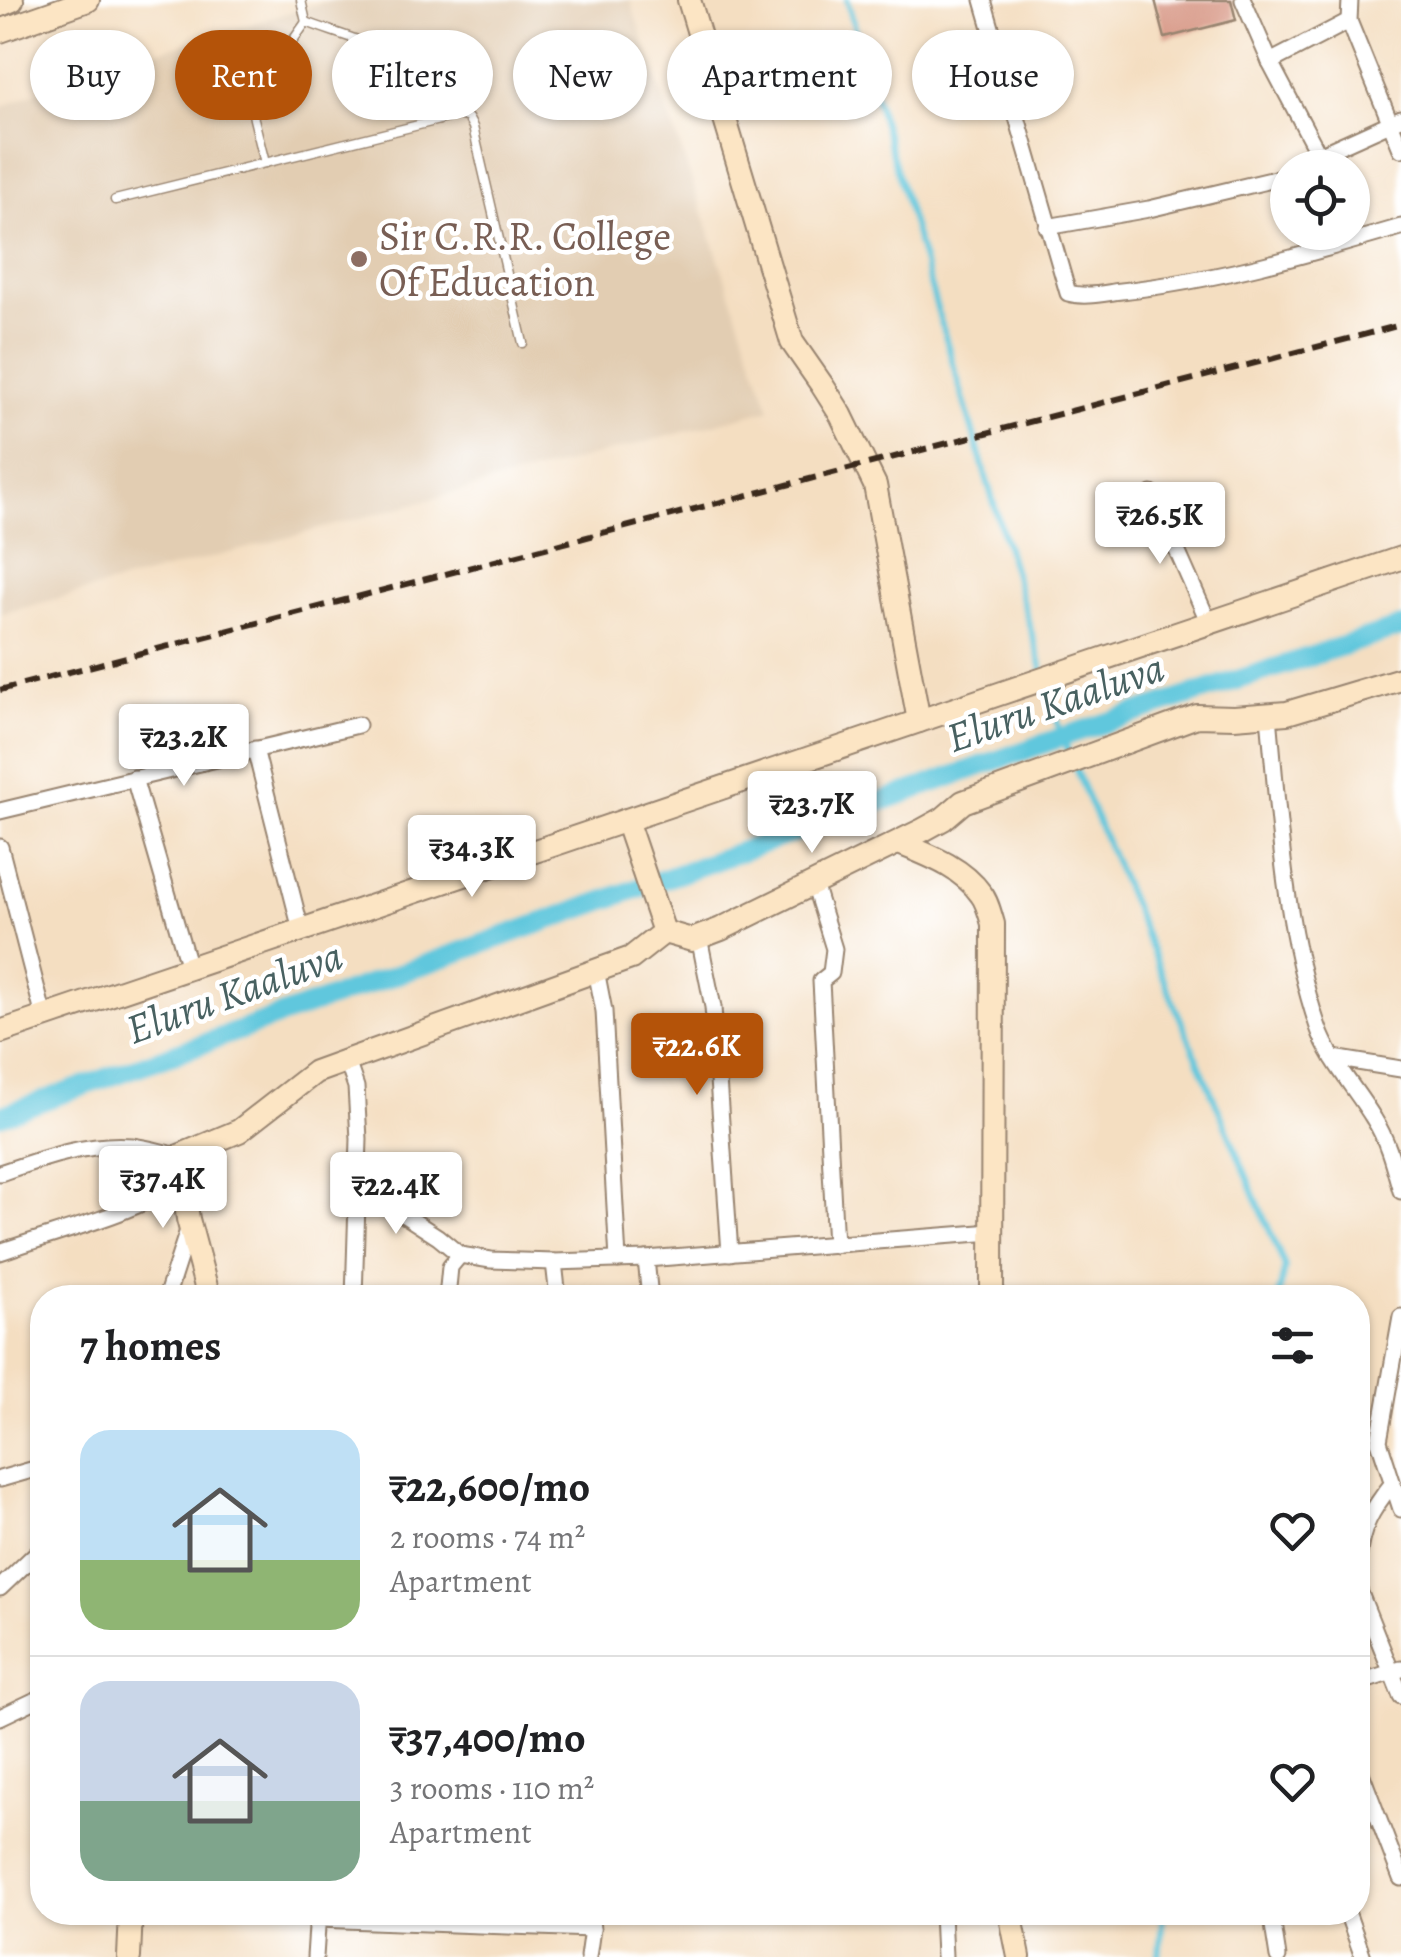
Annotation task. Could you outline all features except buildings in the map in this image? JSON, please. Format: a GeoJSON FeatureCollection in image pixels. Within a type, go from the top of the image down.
{"type":"FeatureCollection","features":[{"type":"Feature","properties":{"kind":"street"},"geometry":{"type":"LineString","coordinates":[[0,5],[12,0]]}},
{"type":"Feature","properties":{"kind":"street"},"geometry":{"type":"LineString","coordinates":[[0,31],[88,0]]}},
{"type":"Feature","properties":{"kind":"street"},"geometry":{"type":"LineString","coordinates":[[689,0],[792,342],[841,415],[875,485],[923,720]]}},
{"type":"Feature","properties":{"kind":"street"},"geometry":{"type":"LineString","coordinates":[[983,0],[1068,293],[1172,286],[1301,250]]}},
{"type":"Feature","properties":{"kind":"street"},"geometry":{"type":"LineString","coordinates":[[1243,0],[1313,150]]}},
{"type":"Feature","properties":{"kind":"street"},"geometry":{"type":"LineString","coordinates":[[1350,0],[1349,21],[1396,120],[1401,149]]}},
{"type":"Feature","properties":{"kind":"street"},"geometry":{"type":"LineString","coordinates":[[1270,62],[1349,21]]}},
{"type":"Feature","properties":{"kind":"street"},"geometry":{"type":"LineString","coordinates":[[1344,150],[1396,120]]}},
{"type":"Feature","properties":{"kind":"street"},"geometry":{"type":"LineString","coordinates":[[1047,227],[1149,209],[1270,180]]}},
{"type":"Feature","properties":{"kind":"street"},"geometry":{"type":"LineString","coordinates":[[1370,233],[1401,227]]}},
{"type":"Feature","properties":{"kind":"street"},"geometry":{"type":"LineString","coordinates":[[1152,494],[1208,623]]}},
{"type":"Feature","properties":{"kind":"street"},"geometry":{"type":"LineString","coordinates":[[0,1032],[1401,558]]}},
{"type":"Feature","properties":{"kind":"street"},"geometry":{"type":"LineString","coordinates":[[664,932],[692,940],[899,843],[943,819],[962,802],[1197,716],[1268,716],[1401,679]]}},
{"type":"Feature","properties":{"kind":"street"},"geometry":{"type":"LineString","coordinates":[[1268,716],[1290,916],[1319,1031],[1376,1121],[1401,1190]]}},
{"type":"Feature","properties":{"kind":"street"},"geometry":{"type":"LineString","coordinates":[[0,811],[358,724]]}},
{"type":"Feature","properties":{"kind":"street"},"geometry":{"type":"LineString","coordinates":[[256,749],[301,930]]}},
{"type":"Feature","properties":{"kind":"street"},"geometry":{"type":"LineString","coordinates":[[134,778],[189,968]]}},
{"type":"Feature","properties":{"kind":"street"},"geometry":{"type":"LineString","coordinates":[[626,820],[664,932]]}},
{"type":"Feature","properties":{"kind":"street"},"geometry":{"type":"LineString","coordinates":[[899,843],[937,858],[960,873],[983,895],[993,924],[992,1285]]}},
{"type":"Feature","properties":{"kind":"street"},"geometry":{"type":"LineString","coordinates":[[0,847],[44,1017]]}},
{"type":"Feature","properties":{"kind":"street"},"geometry":{"type":"LineString","coordinates":[[814,884],[834,949],[831,973],[821,981],[835,1245]]}},
{"type":"Feature","properties":{"kind":"street"},"geometry":{"type":"LineString","coordinates":[[0,1173],[86,1149],[130,1146],[179,1156],[206,1147],[239,1131],[315,1072],[631,958],[664,932]]}},
{"type":"Feature","properties":{"kind":"street"},"geometry":{"type":"LineString","coordinates":[[699,937],[713,1006],[730,1253]]}},
{"type":"Feature","properties":{"kind":"street"},"geometry":{"type":"LineString","coordinates":[[596,970],[604,1011],[618,1260]]}},
{"type":"Feature","properties":{"kind":"street"},"geometry":{"type":"LineString","coordinates":[[1334,1058],[1401,1069]]}},
{"type":"Feature","properties":{"kind":"street"},"geometry":{"type":"LineString","coordinates":[[347,1061],[356,1087],[359,1139],[354,1285]]}},
{"type":"Feature","properties":{"kind":"street"},"geometry":{"type":"LineString","coordinates":[[179,1156],[190,1227],[206,1285]]}},
{"type":"Feature","properties":{"kind":"street"},"geometry":{"type":"LineString","coordinates":[[0,1252],[104,1220],[182,1182]]}},
{"type":"Feature","properties":{"kind":"street"},"geometry":{"type":"LineString","coordinates":[[358,1184],[460,1255],[491,1260],[646,1259],[993,1232]]}},
{"type":"Feature","properties":{"kind":"street"},"geometry":{"type":"LineString","coordinates":[[170,1285],[190,1227]]}},
{"type":"Feature","properties":{"kind":"street"},"geometry":{"type":"LineString","coordinates":[[448,1285],[450,1267],[460,1255]]}},
{"type":"Feature","properties":{"kind":"street"},"geometry":{"type":"LineString","coordinates":[[646,1259],[649,1285]]}},
{"type":"Feature","properties":{"kind":"street"},"geometry":{"type":"LineString","coordinates":[[554,1262],[557,1285]]}},
{"type":"Feature","properties":{"kind":"street"},"geometry":{"type":"LineString","coordinates":[[1400,1334],[1379,1441],[1401,1508]]}},
{"type":"Feature","properties":{"kind":"street"},"geometry":{"type":"LineString","coordinates":[[0,1479],[30,1470]]}},
{"type":"Feature","properties":{"kind":"street"},"geometry":{"type":"LineString","coordinates":[[1370,1516],[1392,1484]]}},
{"type":"Feature","properties":{"kind":"street"},"geometry":{"type":"LineString","coordinates":[[0,1588],[30,1559]]}},
{"type":"Feature","properties":{"kind":"street"},"geometry":{"type":"LineString","coordinates":[[1370,1613],[1397,1670],[1401,1696]]}},
{"type":"Feature","properties":{"kind":"street"},"geometry":{"type":"LineString","coordinates":[[1370,1679],[1397,1670]]}},
{"type":"Feature","properties":{"kind":"street"},"geometry":{"type":"LineString","coordinates":[[0,1717],[30,1703]]}},
{"type":"Feature","properties":{"kind":"street"},"geometry":{"type":"LineString","coordinates":[[1370,1797],[1401,1878]]}},
{"type":"Feature","properties":{"kind":"street"},"geometry":{"type":"LineString","coordinates":[[129,1957],[130,1925]]}},
{"type":"Feature","properties":{"kind":"street"},"geometry":{"type":"LineString","coordinates":[[315,1957],[317,1925]]}},
{"type":"Feature","properties":{"kind":"street"},"geometry":{"type":"LineString","coordinates":[[588,1957],[591,1925]]}},
{"type":"Feature","properties":{"kind":"street"},"geometry":{"type":"LineString","coordinates":[[943,1925],[944,1957]]}},
{"type":"Feature","properties":{"kind":"street"},"geometry":{"type":"LineString","coordinates":[[1013,1925],[1019,1957]]}},
{"type":"Feature","properties":{"kind":"street"},"geometry":{"type":"LineString","coordinates":[[1273,1925],[1278,1957]]}},
{"type":"Feature","properties":{"kind":"street"},"geometry":{"type":"LineString","coordinates":[[1352,1925],[1363,1957]]}},
{"type":"Feature","properties":{"kind":"lane"},"geometry":{"type":"LineString","coordinates":[[266,162],[252,106],[256,93],[306,22],[301,0]]}},
{"type":"Feature","properties":{"kind":"lane"},"geometry":{"type":"LineString","coordinates":[[306,22],[332,31]]}},
{"type":"Feature","properties":{"kind":"lane"},"geometry":{"type":"LineString","coordinates":[[115,200],[439,120]]}},
{"type":"Feature","properties":{"kind":"lane"},"geometry":{"type":"LineString","coordinates":[[469,120],[523,343]]}},
{"type":"Feature","properties":{"kind":"shaded area","name":"Sir C.R.R. College Of Education"},"geometry":{"type":"Polygon","coordinates":[[[331,0],[630,0],[640,30],[513,30],[513,120],[647,120],[647,50],[667,108],[667,120],[671,120],[770,409],[0,614],[0,108],[30,95],[30,120],[155,120],[155,52],[175,46],[175,120],[312,120],[312,30],[230,30],[331,0]]]}},
{"type":"Feature","properties":{"kind":"waterway"},"geometry":{"type":"LineString","coordinates":[[847,0],[1070,756]]}},
{"type":"Feature","properties":{"kind":"waterway","name":"Eluru Kaaluva"},"geometry":{"type":"LineString","coordinates":[[0,1116],[1062,737],[1401,627]]}},
{"type":"Feature","properties":{"kind":"waterway"},"geometry":{"type":"LineString","coordinates":[[1075,768],[1285,1267],[1281,1285]]}},
{"type":"Feature","properties":{"kind":"waterway"},"geometry":{"type":"LineString","coordinates":[[1159,1957],[1162,1925]]}},
{"type":"Feature","properties":{"kind":"railway"},"geometry":{"type":"LineString","coordinates":[[0,690],[1401,325]]}},
{"type":"Feature","properties":{"kind":"place","name":"Sir C.R.R. College Of Education"},"geometry":{"type":"Point","coordinates":[359,259]}}]}
